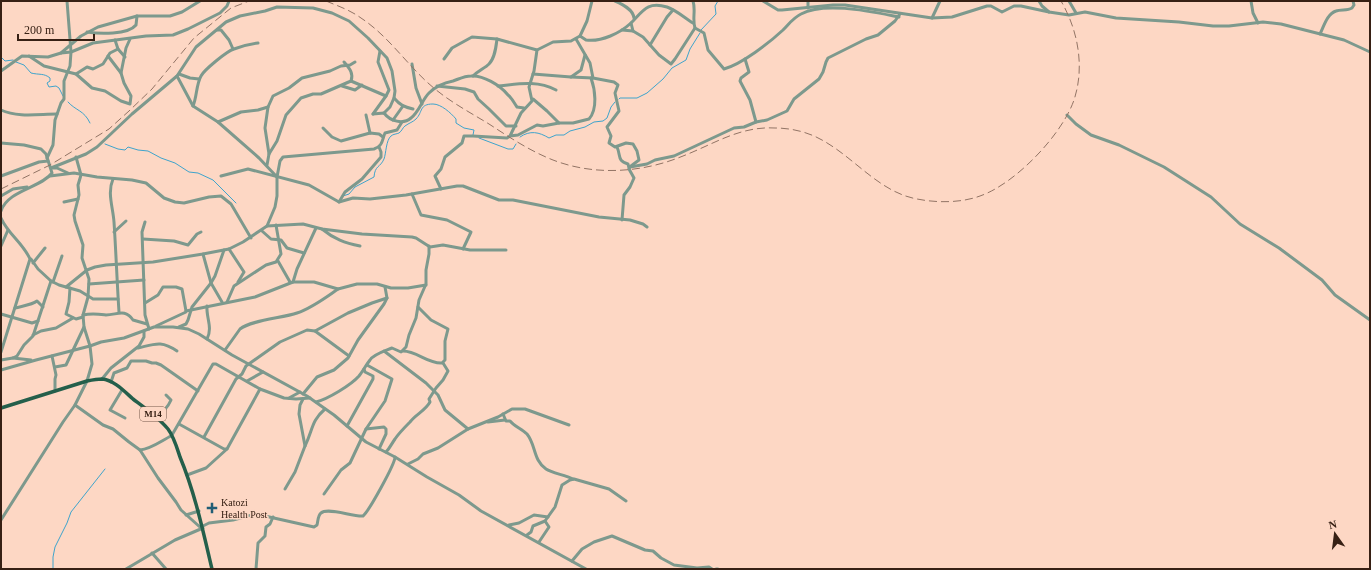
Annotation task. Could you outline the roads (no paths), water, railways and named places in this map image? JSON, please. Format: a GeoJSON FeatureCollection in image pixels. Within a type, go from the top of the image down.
{"type":"FeatureCollection","features":[{"type":"Feature","properties":{"kind":"main road","name":"M14"},"geometry":{"type":"LineString","coordinates":[[1,408],[87,381],[102,379],[111,382],[122,390],[156,416],[166,427],[171,436],[199,511],[212,569]]}},
{"type":"Feature","properties":{"kind":"street"},"geometry":{"type":"LineString","coordinates":[[48,159],[53,145],[57,114],[64,98],[64,81],[70,66],[71,52],[67,1]]}},
{"type":"Feature","properties":{"kind":"street"},"geometry":{"type":"LineString","coordinates":[[61,53],[87,32],[137,16],[170,16],[182,12],[200,1]]}},
{"type":"Feature","properties":{"kind":"street"},"geometry":{"type":"LineString","coordinates":[[1,71],[22,56],[39,58],[48,57],[71,52],[88,44],[146,36],[166,36],[180,33],[220,13],[227,6],[229,1]]}},
{"type":"Feature","properties":{"kind":"street"},"geometry":{"type":"LineString","coordinates":[[444,59],[452,48],[467,38],[472,37],[497,39],[537,50],[553,42],[576,39],[580,36],[587,21],[592,1]]}},
{"type":"Feature","properties":{"kind":"street"},"geometry":{"type":"LineString","coordinates":[[615,1],[630,10],[633,13],[634,18]]}},
{"type":"Feature","properties":{"kind":"street"},"geometry":{"type":"LineString","coordinates":[[622,30],[633,31],[669,63],[672,63],[695,28],[693,1]]}},
{"type":"Feature","properties":{"kind":"street"},"geometry":{"type":"LineString","coordinates":[[763,1],[778,10],[833,5],[887,11],[899,16]]}},
{"type":"Feature","properties":{"kind":"street"},"geometry":{"type":"LineString","coordinates":[[808,1],[808,8]]}},
{"type":"Feature","properties":{"kind":"street"},"geometry":{"type":"LineString","coordinates":[[845,6],[846,1]]}},
{"type":"Feature","properties":{"kind":"street"},"geometry":{"type":"LineString","coordinates":[[932,18],[940,1]]}},
{"type":"Feature","properties":{"kind":"street"},"geometry":{"type":"LineString","coordinates":[[1039,1],[1049,12]]}},
{"type":"Feature","properties":{"kind":"street"},"geometry":{"type":"LineString","coordinates":[[1069,1],[1076,13]]}},
{"type":"Feature","properties":{"kind":"street"},"geometry":{"type":"LineString","coordinates":[[1251,1],[1253,13],[1258,23]]}},
{"type":"Feature","properties":{"kind":"street"},"geometry":{"type":"LineString","coordinates":[[1320,34],[1326,20],[1335,11],[1349,10],[1354,7],[1353,1]]}},
{"type":"Feature","properties":{"kind":"street"},"geometry":{"type":"LineString","coordinates":[[580,36],[586,40],[598,40],[622,30],[631,23],[644,8],[649,6],[668,7],[694,23]]}},
{"type":"Feature","properties":{"kind":"street"},"geometry":{"type":"LineString","coordinates":[[695,28],[704,33],[708,50],[722,68],[745,59],[782,31],[793,19],[804,12],[835,8],[899,16],[932,18],[952,17],[987,6],[1002,12],[1014,6],[1021,6],[1069,15],[1085,12],[1116,18],[1213,26],[1258,23],[1281,24],[1344,40],[1370,52]]}},
{"type":"Feature","properties":{"kind":"street"},"geometry":{"type":"LineString","coordinates":[[51,168],[86,154],[97,147],[132,114],[178,75],[196,47],[233,18],[276,7],[313,8],[332,13],[348,21],[368,38],[387,58],[391,66],[395,92],[394,98],[390,107],[384,113],[373,114],[388,92],[388,87],[378,62],[380,51]]}},
{"type":"Feature","properties":{"kind":"street"},"geometry":{"type":"LineString","coordinates":[[650,45],[673,10]]}},
{"type":"Feature","properties":{"kind":"street"},"geometry":{"type":"LineString","coordinates":[[87,32],[113,33],[130,29],[136,25],[137,16]]}},
{"type":"Feature","properties":{"kind":"street"},"geometry":{"type":"LineString","coordinates":[[630,167],[647,164],[655,160],[674,156],[731,129],[744,127],[756,122],[767,120],[787,111],[794,99],[818,79],[823,72],[828,58],[866,39],[878,35],[899,16]]}},
{"type":"Feature","properties":{"kind":"street"},"geometry":{"type":"LineString","coordinates":[[631,23],[633,31]]}},
{"type":"Feature","properties":{"kind":"street"},"geometry":{"type":"LineString","coordinates":[[217,30],[224,32],[233,49]]}},
{"type":"Feature","properties":{"kind":"street"},"geometry":{"type":"LineString","coordinates":[[121,73],[126,48],[130,39]]}},
{"type":"Feature","properties":{"kind":"street"},"geometry":{"type":"LineString","coordinates":[[473,76],[492,61],[497,39]]}},
{"type":"Feature","properties":{"kind":"street"},"geometry":{"type":"LineString","coordinates":[[440,189],[435,176],[441,169],[445,157],[462,143],[464,136],[507,138],[510,136],[516,136],[537,124],[548,125],[580,122],[589,119],[592,116],[594,94],[591,64],[576,39]]}},
{"type":"Feature","properties":{"kind":"street"},"geometry":{"type":"LineString","coordinates":[[115,40],[118,49],[125,57]]}},
{"type":"Feature","properties":{"kind":"street"},"geometry":{"type":"LineString","coordinates":[[193,106],[201,75],[233,49],[258,43]]}},
{"type":"Feature","properties":{"kind":"street"},"geometry":{"type":"LineString","coordinates":[[76,74],[87,67],[93,69],[100,66],[106,61],[112,51],[118,49]]}},
{"type":"Feature","properties":{"kind":"street"},"geometry":{"type":"LineString","coordinates":[[537,50],[529,83],[529,90],[533,99],[548,111],[559,123]]}},
{"type":"Feature","properties":{"kind":"street"},"geometry":{"type":"LineString","coordinates":[[571,77],[581,70],[585,55]]}},
{"type":"Feature","properties":{"kind":"street"},"geometry":{"type":"LineString","coordinates":[[29,56],[44,66],[76,74],[92,88],[105,92],[130,104],[131,96],[124,83],[121,73],[108,56]]}},
{"type":"Feature","properties":{"kind":"street"},"geometry":{"type":"LineString","coordinates":[[745,59],[749,72],[741,78],[740,82],[750,100],[756,122]]}},
{"type":"Feature","properties":{"kind":"street"},"geometry":{"type":"LineString","coordinates":[[344,62],[353,75],[352,81]]}},
{"type":"Feature","properties":{"kind":"street"},"geometry":{"type":"LineString","coordinates":[[269,154],[265,128],[268,107],[273,96],[289,88],[297,80],[341,66],[348,66],[355,62]]}},
{"type":"Feature","properties":{"kind":"street"},"geometry":{"type":"LineString","coordinates":[[412,64],[416,88],[422,104]]}},
{"type":"Feature","properties":{"kind":"street"},"geometry":{"type":"LineString","coordinates":[[1,66],[5,68]]}},
{"type":"Feature","properties":{"kind":"street"},"geometry":{"type":"LineString","coordinates":[[532,74],[592,78],[614,82],[618,85],[615,93],[619,111],[607,127],[610,136],[609,143],[613,147],[617,148]]}},
{"type":"Feature","properties":{"kind":"street"},"geometry":{"type":"LineString","coordinates":[[178,75],[199,79]]}},
{"type":"Feature","properties":{"kind":"street"},"geometry":{"type":"LineString","coordinates":[[178,75],[193,106],[218,122],[266,165],[277,177]]}},
{"type":"Feature","properties":{"kind":"street"},"geometry":{"type":"LineString","coordinates":[[68,288],[87,270],[106,264],[143,263],[203,254],[229,249],[251,238],[267,226],[275,207],[277,196],[277,177],[280,161],[284,156],[333,153],[374,149],[379,147],[385,133],[397,130],[402,122],[411,118],[427,95],[437,86],[442,84],[473,76],[498,86],[508,95],[517,107],[524,108]]}},
{"type":"Feature","properties":{"kind":"street"},"geometry":{"type":"LineString","coordinates":[[266,165],[269,154],[277,141],[286,116],[301,98],[313,94],[321,94],[352,81],[386,96]]}},
{"type":"Feature","properties":{"kind":"street"},"geometry":{"type":"LineString","coordinates":[[498,86],[529,83],[556,90]]}},
{"type":"Feature","properties":{"kind":"street"},"geometry":{"type":"LineString","coordinates":[[341,86],[355,90],[362,85]]}},
{"type":"Feature","properties":{"kind":"street"},"geometry":{"type":"LineString","coordinates":[[437,86],[465,89],[474,92],[478,99],[506,126],[516,126]]}},
{"type":"Feature","properties":{"kind":"street"},"geometry":{"type":"LineString","coordinates":[[388,92],[395,92]]}},
{"type":"Feature","properties":{"kind":"street"},"geometry":{"type":"LineString","coordinates":[[394,98],[399,104],[413,109]]}},
{"type":"Feature","properties":{"kind":"street"},"geometry":{"type":"LineString","coordinates":[[510,136],[524,108],[531,103],[533,99]]}},
{"type":"Feature","properties":{"kind":"street"},"geometry":{"type":"LineString","coordinates":[[393,120],[403,106]]}},
{"type":"Feature","properties":{"kind":"street"},"geometry":{"type":"LineString","coordinates":[[218,122],[241,112],[268,107]]}},
{"type":"Feature","properties":{"kind":"street"},"geometry":{"type":"LineString","coordinates":[[1,110],[10,114],[57,114]]}},
{"type":"Feature","properties":{"kind":"street"},"geometry":{"type":"LineString","coordinates":[[384,113],[388,118],[402,122]]}},
{"type":"Feature","properties":{"kind":"street"},"geometry":{"type":"LineString","coordinates":[[366,115],[370,133]]}},
{"type":"Feature","properties":{"kind":"street"},"geometry":{"type":"LineString","coordinates":[[1067,115],[1091,135],[1119,145],[1164,167],[1211,197],[1240,224],[1279,248],[1322,280],[1335,295],[1370,320]]}},
{"type":"Feature","properties":{"kind":"street"},"geometry":{"type":"LineString","coordinates":[[323,128],[332,137],[341,140],[370,133],[378,134],[384,137]]}},
{"type":"Feature","properties":{"kind":"street"},"geometry":{"type":"LineString","coordinates":[[1,143],[24,144],[41,149],[48,159],[52,173],[50,176]]}},
{"type":"Feature","properties":{"kind":"street"},"geometry":{"type":"LineString","coordinates":[[617,148],[626,143],[633,144],[637,150],[639,160],[630,167]]}},
{"type":"Feature","properties":{"kind":"street"},"geometry":{"type":"LineString","coordinates":[[339,202],[345,192],[362,179],[381,157],[379,147]]}},
{"type":"Feature","properties":{"kind":"street"},"geometry":{"type":"LineString","coordinates":[[617,148],[620,160],[623,163],[628,164],[634,178],[624,195],[622,220]]}},
{"type":"Feature","properties":{"kind":"street"},"geometry":{"type":"LineString","coordinates":[[1,520],[54,435],[75,405],[87,381],[92,364],[90,346],[84,327],[83,316],[88,297],[89,279],[82,258],[82,240],[74,215],[78,199],[78,185],[81,175],[76,157]]}},
{"type":"Feature","properties":{"kind":"street"},"geometry":{"type":"LineString","coordinates":[[1,176],[48,159]]}},
{"type":"Feature","properties":{"kind":"street"},"geometry":{"type":"LineString","coordinates":[[51,168],[57,168],[68,173],[81,175],[132,180],[146,184],[153,188],[160,196],[175,202],[188,203],[209,196],[221,196],[234,209],[251,238]]}},
{"type":"Feature","properties":{"kind":"street"},"geometry":{"type":"LineString","coordinates":[[221,176],[248,169],[309,185],[339,202],[353,198],[376,199],[464,186],[499,200],[513,200],[590,216],[640,223],[647,227]]}},
{"type":"Feature","properties":{"kind":"street"},"geometry":{"type":"LineString","coordinates":[[1,211],[11,199],[30,187],[42,182],[50,176],[68,173]]}},
{"type":"Feature","properties":{"kind":"street"},"geometry":{"type":"LineString","coordinates":[[113,179],[110,187],[110,198],[117,264],[119,312]]}},
{"type":"Feature","properties":{"kind":"street"},"geometry":{"type":"LineString","coordinates":[[1,196],[13,189],[30,187]]}},
{"type":"Feature","properties":{"kind":"street"},"geometry":{"type":"LineString","coordinates":[[412,194],[421,215],[447,220],[471,232],[463,249]]}},
{"type":"Feature","properties":{"kind":"street"},"geometry":{"type":"LineString","coordinates":[[64,202],[78,199]]}},
{"type":"Feature","properties":{"kind":"street"},"geometry":{"type":"LineString","coordinates":[[2,220],[8,230],[20,243],[33,264],[52,281],[68,288],[80,291],[88,297],[99,299],[118,299]]}},
{"type":"Feature","properties":{"kind":"street"},"geometry":{"type":"LineString","coordinates":[[114,232],[126,220]]}},
{"type":"Feature","properties":{"kind":"street"},"geometry":{"type":"LineString","coordinates":[[145,222],[142,232],[145,318],[149,329]]}},
{"type":"Feature","properties":{"kind":"street"},"geometry":{"type":"LineString","coordinates":[[267,226],[303,224],[316,228],[362,234],[416,238],[428,246],[443,245],[470,250],[506,250]]}},
{"type":"Feature","properties":{"kind":"street"},"geometry":{"type":"LineString","coordinates":[[237,283],[269,264],[278,261],[281,254],[276,225]]}},
{"type":"Feature","properties":{"kind":"street"},"geometry":{"type":"LineString","coordinates":[[291,282],[316,228]]}},
{"type":"Feature","properties":{"kind":"street"},"geometry":{"type":"LineString","coordinates":[[322,229],[336,239],[345,243],[360,246]]}},
{"type":"Feature","properties":{"kind":"street"},"geometry":{"type":"LineString","coordinates":[[1,246],[8,230]]}},
{"type":"Feature","properties":{"kind":"street"},"geometry":{"type":"LineString","coordinates":[[262,230],[269,238],[283,241],[287,248],[304,253]]}},
{"type":"Feature","properties":{"kind":"street"},"geometry":{"type":"LineString","coordinates":[[143,239],[174,240],[188,245],[197,234],[201,232]]}},
{"type":"Feature","properties":{"kind":"street"},"geometry":{"type":"LineString","coordinates":[[403,351],[406,347],[414,324],[419,300],[426,285],[426,270],[429,254],[428,246]]}},
{"type":"Feature","properties":{"kind":"street"},"geometry":{"type":"LineString","coordinates":[[33,264],[45,248]]}},
{"type":"Feature","properties":{"kind":"street"},"geometry":{"type":"LineString","coordinates":[[227,302],[233,288],[244,272],[229,249]]}},
{"type":"Feature","properties":{"kind":"street"},"geometry":{"type":"LineString","coordinates":[[179,327],[186,324],[194,303],[211,283],[224,250]]}},
{"type":"Feature","properties":{"kind":"street"},"geometry":{"type":"LineString","coordinates":[[203,254],[211,283],[222,302]]}},
{"type":"Feature","properties":{"kind":"street"},"geometry":{"type":"LineString","coordinates":[[33,335],[62,256]]}},
{"type":"Feature","properties":{"kind":"street"},"geometry":{"type":"LineString","coordinates":[[1,352],[30,258]]}},
{"type":"Feature","properties":{"kind":"street"},"geometry":{"type":"LineString","coordinates":[[278,261],[291,282]]}},
{"type":"Feature","properties":{"kind":"street"},"geometry":{"type":"LineString","coordinates":[[89,284],[144,280]]}},
{"type":"Feature","properties":{"kind":"street"},"geometry":{"type":"LineString","coordinates":[[1,370],[101,342],[115,341],[154,327],[186,312],[186,310],[255,296],[291,282],[314,282],[338,289]]}},
{"type":"Feature","properties":{"kind":"street"},"geometry":{"type":"LineString","coordinates":[[225,350],[243,326],[302,312],[338,289],[358,284],[373,284],[385,287],[404,288],[426,285]]}},
{"type":"Feature","properties":{"kind":"street"},"geometry":{"type":"LineString","coordinates":[[145,303],[158,295],[163,287],[178,288],[182,289],[186,310]]}},
{"type":"Feature","properties":{"kind":"street"},"geometry":{"type":"LineString","coordinates":[[303,394],[315,379],[334,370],[349,356],[358,340],[378,314],[387,298],[385,287]]}},
{"type":"Feature","properties":{"kind":"street"},"geometry":{"type":"LineString","coordinates":[[68,288],[69,302],[65,314],[73,318],[76,319],[97,313],[110,315],[119,312],[130,316],[134,321],[147,324]]}},
{"type":"Feature","properties":{"kind":"street"},"geometry":{"type":"LineString","coordinates":[[315,331],[348,313],[387,298]]}},
{"type":"Feature","properties":{"kind":"street"},"geometry":{"type":"LineString","coordinates":[[15,308],[26,304],[32,304],[37,301],[43,307]]}},
{"type":"Feature","properties":{"kind":"street"},"geometry":{"type":"LineString","coordinates":[[207,306],[210,331],[207,339]]}},
{"type":"Feature","properties":{"kind":"street"},"geometry":{"type":"LineString","coordinates":[[418,307],[431,320],[448,330],[445,341],[445,360],[443,363]]}},
{"type":"Feature","properties":{"kind":"street"},"geometry":{"type":"LineString","coordinates":[[1,314],[32,323],[38,321]]}},
{"type":"Feature","properties":{"kind":"street"},"geometry":{"type":"LineString","coordinates":[[13,358],[18,355],[24,344],[33,335],[41,331],[56,328],[73,318]]}},
{"type":"Feature","properties":{"kind":"street"},"geometry":{"type":"LineString","coordinates":[[55,367],[66,365],[84,327]]}},
{"type":"Feature","properties":{"kind":"street"},"geometry":{"type":"LineString","coordinates":[[154,327],[179,327],[193,331],[310,398],[347,426],[361,439],[408,464],[427,477],[459,495],[481,511],[527,535],[586,569]]}},
{"type":"Feature","properties":{"kind":"street"},"geometry":{"type":"LineString","coordinates":[[204,437],[238,376],[242,374],[249,364],[280,342],[307,330],[315,331],[349,356]]}},
{"type":"Feature","properties":{"kind":"street"},"geometry":{"type":"LineString","coordinates":[[136,349],[144,338],[144,331]]}},
{"type":"Feature","properties":{"kind":"street"},"geometry":{"type":"LineString","coordinates":[[102,379],[107,371],[136,349],[150,344],[158,344],[169,346],[177,352]]}},
{"type":"Feature","properties":{"kind":"street"},"geometry":{"type":"LineString","coordinates":[[316,402],[324,400],[347,386],[359,376],[373,357],[392,348],[412,352],[432,362],[440,364],[443,363]]}},
{"type":"Feature","properties":{"kind":"street"},"geometry":{"type":"LineString","coordinates":[[384,351],[418,376],[439,397],[445,410],[468,429]]}},
{"type":"Feature","properties":{"kind":"street"},"geometry":{"type":"LineString","coordinates":[[52,356],[56,375],[56,391]]}},
{"type":"Feature","properties":{"kind":"street"},"geometry":{"type":"LineString","coordinates":[[1,360],[13,358],[33,361]]}},
{"type":"Feature","properties":{"kind":"street"},"geometry":{"type":"LineString","coordinates":[[111,382],[114,373],[127,368],[131,361],[146,361],[161,365],[198,391]]}},
{"type":"Feature","properties":{"kind":"street"},"geometry":{"type":"LineString","coordinates":[[386,452],[395,438],[413,418],[426,409],[436,388],[444,379],[449,370],[443,363]]}},
{"type":"Feature","properties":{"kind":"street"},"geometry":{"type":"LineString","coordinates":[[140,450],[147,449],[171,436],[215,364],[278,396],[303,399],[310,398]]}},
{"type":"Feature","properties":{"kind":"street"},"geometry":{"type":"LineString","coordinates":[[324,494],[341,470],[350,463],[366,429],[385,401],[393,380],[387,375],[382,374],[367,365]]}},
{"type":"Feature","properties":{"kind":"street"},"geometry":{"type":"LineString","coordinates":[[347,426],[373,379],[373,376],[365,372],[364,369]]}},
{"type":"Feature","properties":{"kind":"street"},"geometry":{"type":"LineString","coordinates":[[247,381],[263,372]]}},
{"type":"Feature","properties":{"kind":"street"},"geometry":{"type":"LineString","coordinates":[[187,476],[206,468],[227,449],[260,388]]}},
{"type":"Feature","properties":{"kind":"street"},"geometry":{"type":"LineString","coordinates":[[122,390],[110,410],[125,418]]}},
{"type":"Feature","properties":{"kind":"street"},"geometry":{"type":"LineString","coordinates":[[288,398],[300,392]]}},
{"type":"Feature","properties":{"kind":"street"},"geometry":{"type":"LineString","coordinates":[[156,416],[161,413],[170,402],[166,395]]}},
{"type":"Feature","properties":{"kind":"street"},"geometry":{"type":"LineString","coordinates":[[303,399],[300,405],[299,414],[305,446]]}},
{"type":"Feature","properties":{"kind":"street"},"geometry":{"type":"LineString","coordinates":[[75,405],[104,425],[113,429],[140,450],[181,510],[202,527]]}},
{"type":"Feature","properties":{"kind":"street"},"geometry":{"type":"LineString","coordinates":[[285,489],[295,472],[317,417],[325,409]]}},
{"type":"Feature","properties":{"kind":"street"},"geometry":{"type":"LineString","coordinates":[[408,464],[418,459],[423,454],[438,448],[468,429],[512,409],[525,409],[568,425]]}},
{"type":"Feature","properties":{"kind":"street"},"geometry":{"type":"LineString","coordinates":[[503,414],[505,420]]}},
{"type":"Feature","properties":{"kind":"street"},"geometry":{"type":"LineString","coordinates":[[485,422],[510,421],[513,425],[527,434],[537,459],[546,469],[573,479],[609,489],[626,501]]}},
{"type":"Feature","properties":{"kind":"street"},"geometry":{"type":"LineString","coordinates":[[179,424],[224,449],[227,449]]}},
{"type":"Feature","properties":{"kind":"street"},"geometry":{"type":"LineString","coordinates":[[366,429],[379,427],[384,427],[386,429],[386,434],[379,448]]}},
{"type":"Feature","properties":{"kind":"street"},"geometry":{"type":"LineString","coordinates":[[126,569],[152,552],[209,523],[233,520],[252,514],[273,517],[314,527],[317,525],[320,515],[327,510],[355,516],[363,516],[371,505],[395,461],[395,457]]}},
{"type":"Feature","properties":{"kind":"street"},"geometry":{"type":"LineString","coordinates":[[527,535],[531,532],[533,526],[545,522],[558,501],[562,485],[573,479]]}},
{"type":"Feature","properties":{"kind":"street"},"geometry":{"type":"LineString","coordinates":[[186,515],[199,511]]}},
{"type":"Feature","properties":{"kind":"street"},"geometry":{"type":"LineString","coordinates":[[509,526],[519,523],[534,515],[548,517]]}},
{"type":"Feature","properties":{"kind":"street"},"geometry":{"type":"LineString","coordinates":[[256,569],[258,543],[265,536],[266,527],[270,524],[273,517]]}},
{"type":"Feature","properties":{"kind":"street"},"geometry":{"type":"LineString","coordinates":[[539,542],[549,527],[545,522]]}},
{"type":"Feature","properties":{"kind":"street"},"geometry":{"type":"LineString","coordinates":[[572,561],[582,549],[594,542],[612,536],[645,550],[653,551],[661,558],[674,565],[697,568],[710,567],[712,569]]}},
{"type":"Feature","properties":{"kind":"street"},"geometry":{"type":"LineString","coordinates":[[152,552],[166,569]]}},
{"type":"Feature","properties":{"kind":"waterway"},"geometry":{"type":"LineString","coordinates":[[701,30],[716,14],[715,6],[718,1]]}},
{"type":"Feature","properties":{"kind":"waterway"},"geometry":{"type":"LineString","coordinates":[[619,99],[637,98],[647,93],[663,79],[672,68],[686,60],[690,49],[700,33]]}},
{"type":"Feature","properties":{"kind":"waterway"},"geometry":{"type":"LineString","coordinates":[[1,57],[5,61],[13,60]]}},
{"type":"Feature","properties":{"kind":"waterway"},"geometry":{"type":"LineString","coordinates":[[16,62],[24,65],[31,73],[48,76],[50,78],[50,81],[47,83],[49,87],[56,86],[59,88],[63,96]]}},
{"type":"Feature","properties":{"kind":"waterway"},"geometry":{"type":"LineString","coordinates":[[68,102],[83,113],[90,123]]}},
{"type":"Feature","properties":{"kind":"waterway"},"geometry":{"type":"LineString","coordinates":[[520,137],[527,133],[534,133],[542,134],[549,138],[556,135],[564,135],[570,131],[585,127],[594,122],[603,121],[607,118],[611,107],[615,102]]}},
{"type":"Feature","properties":{"kind":"waterway"},"geometry":{"type":"LineString","coordinates":[[343,196],[349,194],[355,187],[374,177],[375,170],[384,159],[389,138],[399,133],[404,127],[414,121],[425,105],[436,104],[442,107],[456,119],[456,123],[464,128],[474,130],[473,135]]}},
{"type":"Feature","properties":{"kind":"waterway"},"geometry":{"type":"LineString","coordinates":[[479,138],[508,149],[513,149],[516,144]]}},
{"type":"Feature","properties":{"kind":"waterway"},"geometry":{"type":"LineString","coordinates":[[105,144],[118,149],[125,150],[128,147],[148,151],[175,163],[189,172],[198,173],[213,180],[236,203]]}},
{"type":"Feature","properties":{"kind":"waterway"},"geometry":{"type":"LineString","coordinates":[[53,569],[55,547],[71,512],[105,469]]}},
{"type":"Feature","properties":{"kind":"railway"},"geometry":{"type":"LineString","coordinates":[[1,189],[50,165],[109,129],[152,89],[194,38],[231,8],[249,1]]}},
{"type":"Feature","properties":{"kind":"railway"},"geometry":{"type":"LineString","coordinates":[[326,1],[353,13],[381,34],[426,81],[448,99],[512,139],[553,160],[585,169],[635,169],[667,162],[728,137],[750,130],[762,128],[787,129],[817,137],[834,147],[879,182],[903,195],[917,199],[941,202],[965,200],[980,196],[994,190],[1008,181],[1036,157],[1048,143],[1068,114],[1074,100],[1077,87],[1079,62],[1078,49],[1072,24],[1061,1]]}},
{"type":"Feature","properties":{"kind":"place","name":"Katozi Health Post"},"geometry":{"type":"Point","coordinates":[212,508]}}]}
